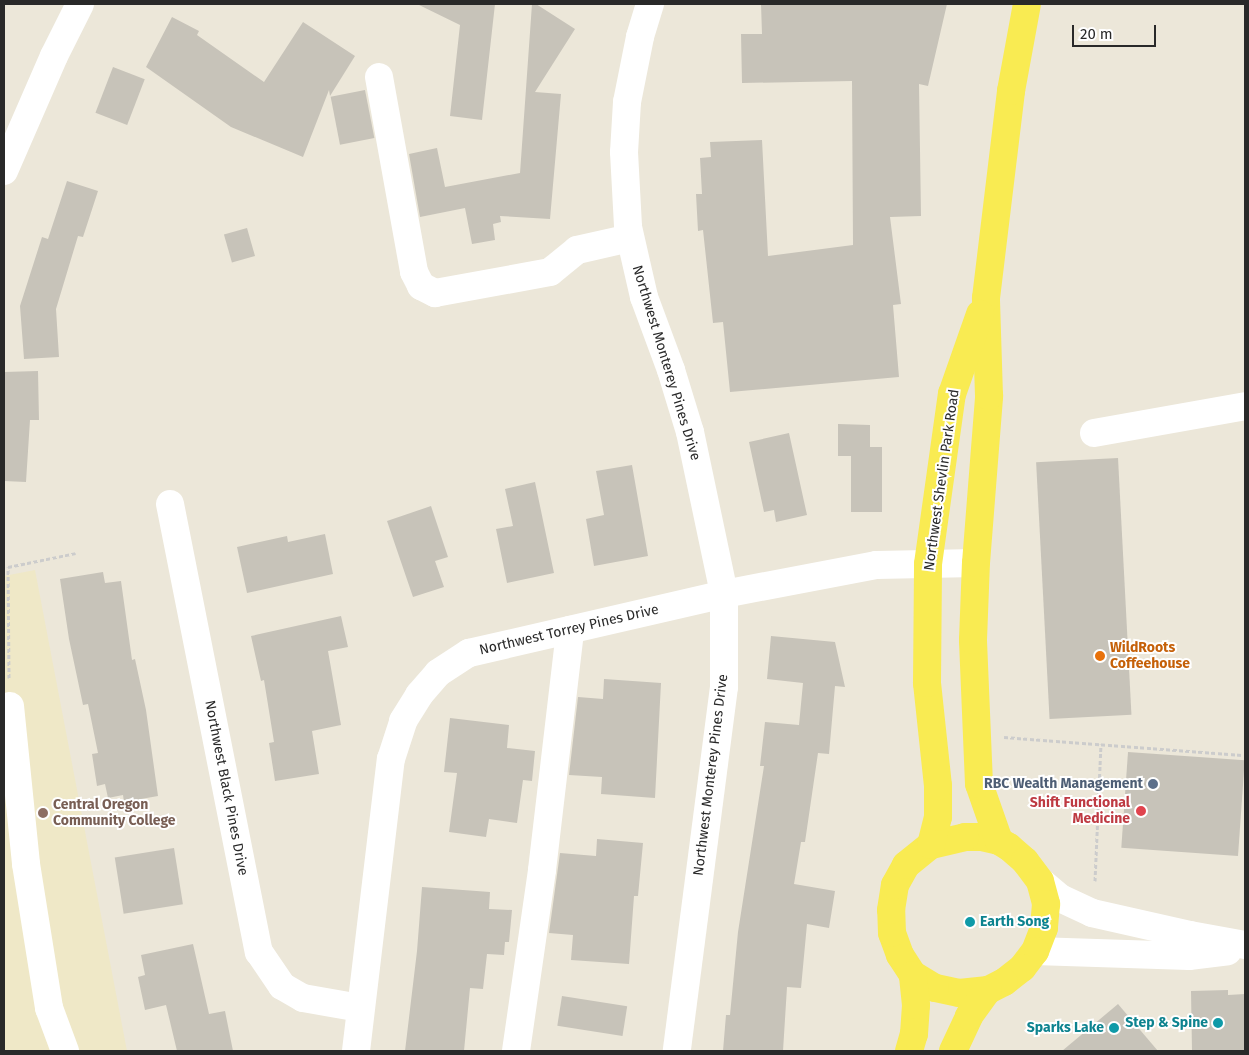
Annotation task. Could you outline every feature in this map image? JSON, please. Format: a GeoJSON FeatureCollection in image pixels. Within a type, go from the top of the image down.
{"type":"FeatureCollection","features":[{"type":"Feature","properties":{"kind":"main road","name":"Northwest Shevlin Park Road"},"geometry":{"type":"LineString","coordinates":[[999,841],[979,784],[974,696],[976,563],[989,396],[986,298],[1011,91],[1027,4]]}},
{"type":"Feature","properties":{"kind":"main road","name":"Northwest Shevlin Park Road"},"geometry":{"type":"LineString","coordinates":[[931,845],[938,817],[938,786],[927,683],[928,564],[952,394],[986,298]]}},
{"type":"Feature","properties":{"kind":"main road"},"geometry":{"type":"LineString","coordinates":[[909,1051],[914,1034],[916,1005],[913,975],[900,954],[892,933],[891,910],[895,885],[906,865],[931,845],[965,837],[982,837],[999,841],[1025,861],[1040,881],[1046,904],[1044,928],[1035,951],[1022,968],[1004,982],[988,990],[959,992],[935,988],[913,975]]}},
{"type":"Feature","properties":{"kind":"main road"},"geometry":{"type":"LineString","coordinates":[[953,1051],[969,1016],[988,990]]}},
{"type":"Feature","properties":{"kind":"street"},"geometry":{"type":"LineString","coordinates":[[6,164],[80,4]]}},
{"type":"Feature","properties":{"kind":"street","name":"Northwest Monterey Pines Drive"},"geometry":{"type":"LineString","coordinates":[[650,4],[640,37],[628,102],[624,152],[627,218],[644,297],[690,432],[724,594],[724,687],[677,1051]]}},
{"type":"Feature","properties":{"kind":"street"},"geometry":{"type":"LineString","coordinates":[[379,76],[414,272],[420,286],[435,293],[550,272],[577,250],[630,238]]}},
{"type":"Feature","properties":{"kind":"street"},"geometry":{"type":"LineString","coordinates":[[4,128],[6,164]]}},
{"type":"Feature","properties":{"kind":"street"},"geometry":{"type":"LineString","coordinates":[[1094,433],[1245,406]]}},
{"type":"Feature","properties":{"kind":"street","name":"Northwest Black Pines Drive"},"geometry":{"type":"LineString","coordinates":[[170,504],[259,952],[282,986],[303,998],[360,1008]]}},
{"type":"Feature","properties":{"kind":"street","name":"Northwest Torrey Pines Drive"},"geometry":{"type":"LineString","coordinates":[[356,1051],[391,760],[403,721],[418,695],[438,673],[469,653],[724,594],[876,565],[976,563]]}},
{"type":"Feature","properties":{"kind":"street"},"geometry":{"type":"LineString","coordinates":[[516,1051],[545,841],[570,630]]}},
{"type":"Feature","properties":{"kind":"street"},"geometry":{"type":"LineString","coordinates":[[10,706],[26,864],[48,1008],[65,1051]]}},
{"type":"Feature","properties":{"kind":"street"},"geometry":{"type":"LineString","coordinates":[[1040,881],[1060,898],[1092,914],[1245,947]]}},
{"type":"Feature","properties":{"kind":"street"},"geometry":{"type":"LineString","coordinates":[[1035,951],[1189,956],[1245,947]]}},
{"type":"Feature","properties":{"kind":"path"},"geometry":{"type":"LineString","coordinates":[[10,706],[6,567],[76,553]]}},
{"type":"Feature","properties":{"kind":"path"},"geometry":{"type":"LineString","coordinates":[[1001,737],[1245,755]]}},
{"type":"Feature","properties":{"kind":"path"},"geometry":{"type":"LineString","coordinates":[[1095,881],[1101,744]]}},
{"type":"Feature","properties":{"kind":"shaded area","name":"Central Oregon Community College"},"geometry":{"type":"Polygon","coordinates":[[[35,570],[127,1051],[4,1051],[4,576],[35,570]]]}},
{"type":"Feature","properties":{"kind":"building"},"geometry":{"type":"Polygon","coordinates":[[[417,4],[495,4],[482,120],[450,116],[460,25],[417,4]]]}},
{"type":"Feature","properties":{"kind":"building"},"geometry":{"type":"Polygon","coordinates":[[[532,4],[536,4],[575,29],[535,92],[561,94],[550,219],[500,216],[501,222],[493,224],[495,240],[472,244],[465,208],[420,217],[409,154],[437,148],[445,187],[520,173],[532,4]]]}},
{"type":"Feature","properties":{"kind":"building"},"geometry":{"type":"Polygon","coordinates":[[[761,4],[947,4],[928,86],[919,84],[921,216],[890,217],[901,304],[893,305],[899,377],[730,392],[723,322],[713,323],[703,230],[698,231],[696,194],[702,194],[700,158],[711,157],[710,142],[762,140],[768,256],[853,245],[852,81],[742,83],[741,34],[762,34],[761,4]]]}},
{"type":"Feature","properties":{"kind":"building"},"geometry":{"type":"Polygon","coordinates":[[[172,17],[199,31],[197,35],[264,82],[303,22],[355,56],[330,96],[329,90],[303,157],[231,127],[146,67],[172,17]]]}},
{"type":"Feature","properties":{"kind":"building"},"geometry":{"type":"Polygon","coordinates":[[[113,67],[145,79],[127,125],[95,113],[113,67]]]}},
{"type":"Feature","properties":{"kind":"building"},"geometry":{"type":"Polygon","coordinates":[[[365,90],[374,138],[340,145],[331,97],[365,90]]]}},
{"type":"Feature","properties":{"kind":"building"},"geometry":{"type":"Polygon","coordinates":[[[67,181],[98,191],[83,237],[78,236],[56,309],[59,357],[24,359],[20,306],[42,237],[48,239],[67,181]]]}},
{"type":"Feature","properties":{"kind":"building"},"geometry":{"type":"Polygon","coordinates":[[[247,228],[255,256],[232,262],[224,235],[247,228]]]}},
{"type":"Feature","properties":{"kind":"building"},"geometry":{"type":"Polygon","coordinates":[[[38,371],[39,420],[30,420],[26,482],[4,481],[4,372],[38,371]]]}},
{"type":"Feature","properties":{"kind":"building"},"geometry":{"type":"Polygon","coordinates":[[[838,424],[870,425],[870,447],[882,447],[882,512],[851,512],[851,456],[838,456],[838,424]]]}},
{"type":"Feature","properties":{"kind":"building"},"geometry":{"type":"Polygon","coordinates":[[[789,433],[807,515],[776,522],[774,510],[764,512],[749,442],[789,433]]]}},
{"type":"Feature","properties":{"kind":"building"},"geometry":{"type":"Polygon","coordinates":[[[1118,458],[1131,715],[1050,719],[1036,462],[1118,458]]]}},
{"type":"Feature","properties":{"kind":"building"},"geometry":{"type":"Polygon","coordinates":[[[632,465],[648,556],[594,566],[586,519],[604,515],[596,471],[632,465]]]}},
{"type":"Feature","properties":{"kind":"building"},"geometry":{"type":"Polygon","coordinates":[[[535,482],[554,573],[507,583],[496,529],[513,526],[505,489],[535,482]]]}},
{"type":"Feature","properties":{"kind":"building"},"geometry":{"type":"Polygon","coordinates":[[[431,506],[448,557],[435,561],[444,587],[413,597],[387,521],[431,506]]]}},
{"type":"Feature","properties":{"kind":"building"},"geometry":{"type":"Polygon","coordinates":[[[325,534],[333,574],[247,593],[237,547],[287,536],[288,542],[325,534]]]}},
{"type":"Feature","properties":{"kind":"building"},"geometry":{"type":"Polygon","coordinates":[[[103,572],[105,583],[121,581],[132,660],[135,659],[146,710],[158,796],[124,802],[123,795],[108,798],[105,784],[97,786],[92,754],[98,753],[88,704],[83,705],[69,639],[60,579],[103,572]]]}},
{"type":"Feature","properties":{"kind":"building"},"geometry":{"type":"Polygon","coordinates":[[[341,616],[348,647],[328,651],[341,725],[312,731],[319,774],[275,781],[269,743],[274,742],[264,680],[261,681],[251,636],[341,616]]]}},
{"type":"Feature","properties":{"kind":"building"},"geometry":{"type":"Polygon","coordinates":[[[771,636],[835,642],[845,687],[835,686],[829,754],[818,753],[805,842],[801,842],[794,884],[835,891],[829,928],[807,924],[801,988],[787,987],[783,1051],[723,1051],[726,1015],[730,1015],[738,932],[764,766],[760,766],[765,722],[799,725],[803,683],[767,679],[771,636]]]}},
{"type":"Feature","properties":{"kind":"building"},"geometry":{"type":"Polygon","coordinates":[[[604,679],[661,683],[655,798],[601,794],[602,777],[569,775],[578,697],[603,699],[604,679]]]}},
{"type":"Feature","properties":{"kind":"building"},"geometry":{"type":"Polygon","coordinates":[[[450,718],[509,725],[507,748],[535,751],[532,781],[523,780],[517,823],[489,819],[486,837],[449,832],[457,773],[444,772],[450,718]]]}},
{"type":"Feature","properties":{"kind":"building"},"geometry":{"type":"Polygon","coordinates":[[[1128,752],[1245,760],[1238,856],[1121,848],[1128,752]]]}},
{"type":"Feature","properties":{"kind":"building"},"geometry":{"type":"Polygon","coordinates":[[[597,839],[643,843],[638,896],[634,896],[629,964],[571,960],[573,935],[549,933],[560,853],[596,856],[597,839]]]}},
{"type":"Feature","properties":{"kind":"building"},"geometry":{"type":"Polygon","coordinates":[[[174,848],[183,904],[124,914],[115,857],[174,848]]]}},
{"type":"Feature","properties":{"kind":"building"},"geometry":{"type":"Polygon","coordinates":[[[422,887],[490,892],[489,909],[512,910],[509,942],[505,942],[504,955],[487,954],[483,989],[470,988],[464,1051],[405,1051],[417,951],[422,887]]]}},
{"type":"Feature","properties":{"kind":"building"},"geometry":{"type":"Polygon","coordinates":[[[193,944],[209,1014],[225,1011],[233,1051],[177,1051],[166,1005],[145,1010],[138,977],[145,975],[141,955],[193,944]]]}},
{"type":"Feature","properties":{"kind":"building","name":"Step & Spine"},"geometry":{"type":"Polygon","coordinates":[[[1228,990],[1228,995],[1245,994],[1245,1051],[1192,1051],[1191,991],[1228,990]]]}},
{"type":"Feature","properties":{"kind":"building"},"geometry":{"type":"Polygon","coordinates":[[[562,996],[627,1006],[622,1036],[557,1026],[562,996]]]}},
{"type":"Feature","properties":{"kind":"building","name":"Sparks Lake"},"geometry":{"type":"Polygon","coordinates":[[[1118,1004],[1158,1051],[1062,1051],[1118,1004]]]}},
{"type":"Feature","properties":{"kind":"place","name":"WildRoots Coffeehouse"},"geometry":{"type":"Point","coordinates":[1100,656]}},
{"type":"Feature","properties":{"kind":"place","name":"RBC Wealth Management"},"geometry":{"type":"Point","coordinates":[1153,784]}},
{"type":"Feature","properties":{"kind":"place","name":"Shift Functional Medicine"},"geometry":{"type":"Point","coordinates":[1141,811]}},
{"type":"Feature","properties":{"kind":"place","name":"Central Oregon Community College"},"geometry":{"type":"Point","coordinates":[43,813]}},
{"type":"Feature","properties":{"kind":"place","name":"Earth Song"},"geometry":{"type":"Point","coordinates":[970,922]}},
{"type":"Feature","properties":{"kind":"place","name":"Step & Spine"},"geometry":{"type":"Point","coordinates":[1218,1023]}},
{"type":"Feature","properties":{"kind":"place","name":"Sparks Lake"},"geometry":{"type":"Point","coordinates":[1114,1028]}}]}
